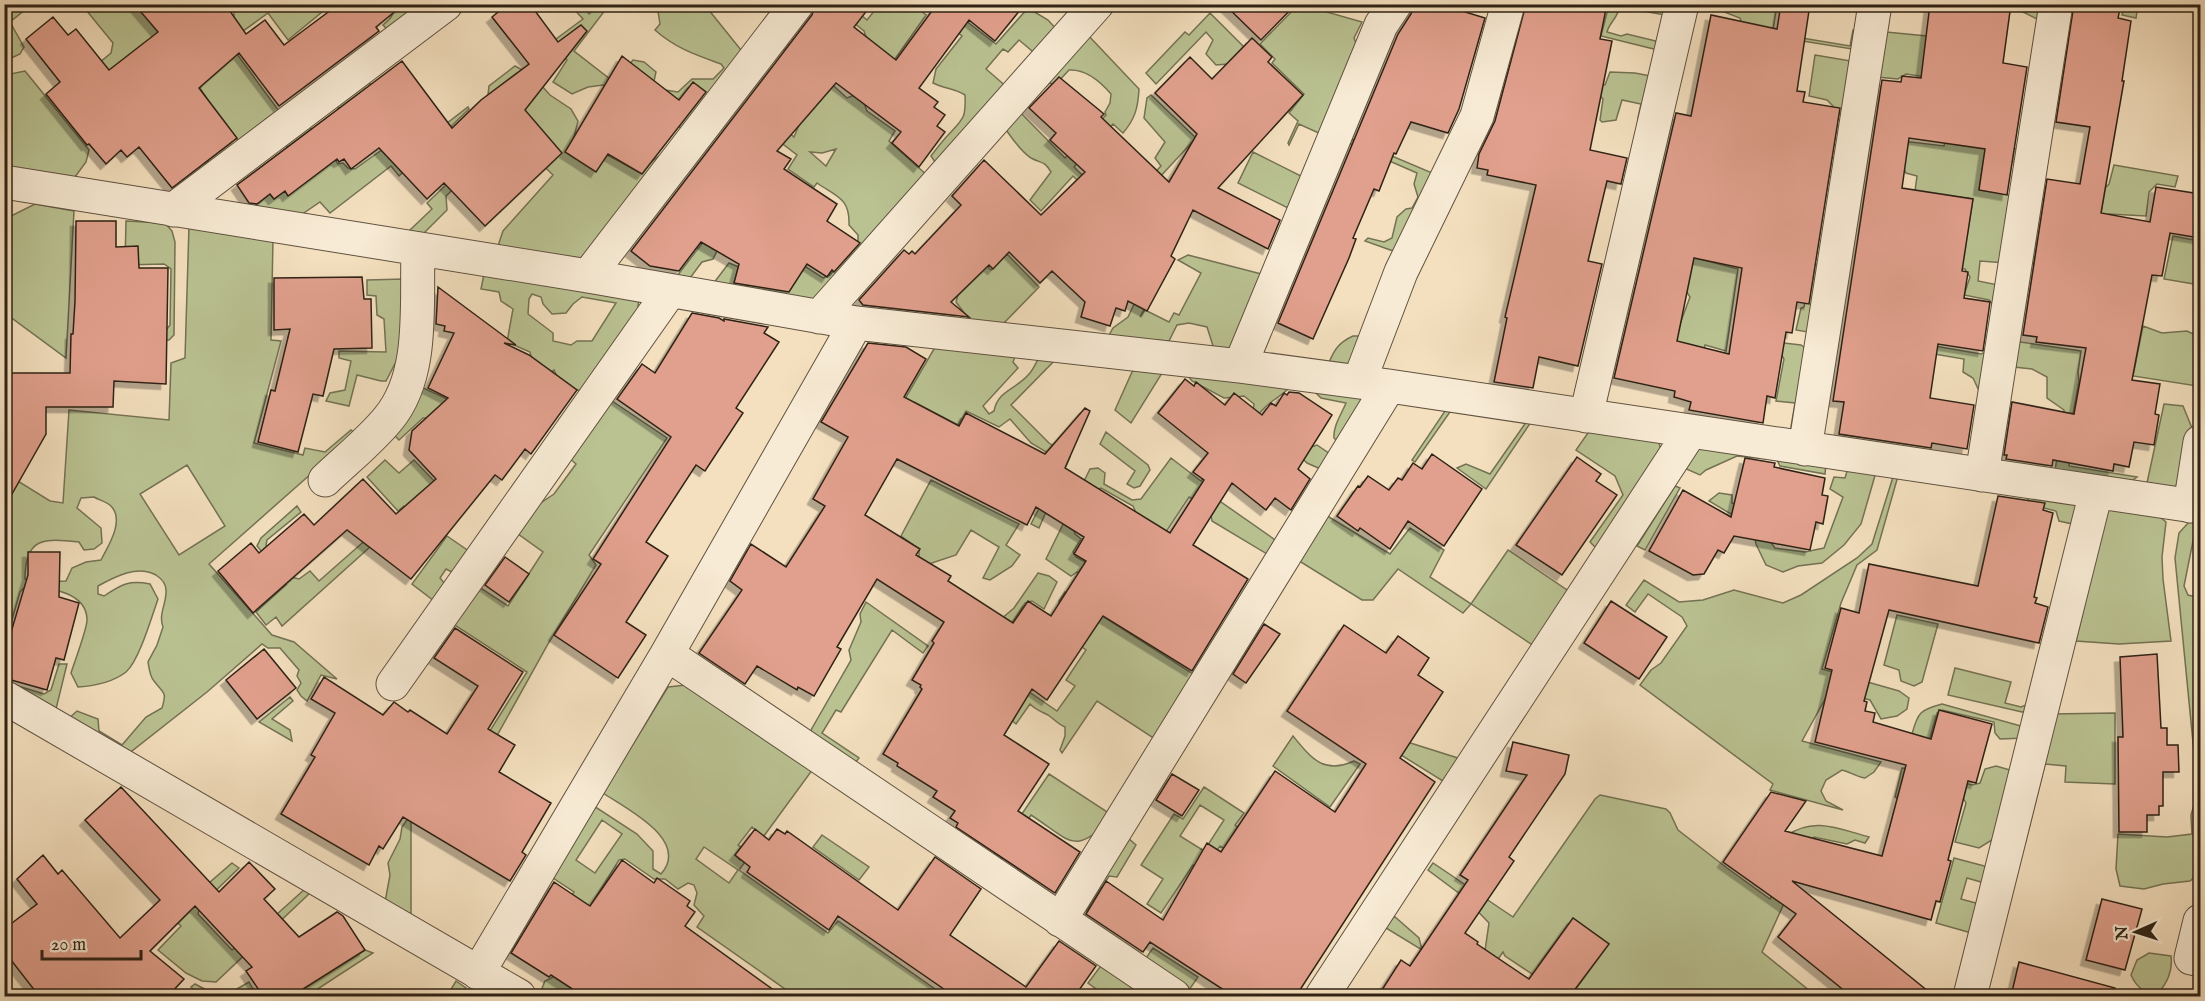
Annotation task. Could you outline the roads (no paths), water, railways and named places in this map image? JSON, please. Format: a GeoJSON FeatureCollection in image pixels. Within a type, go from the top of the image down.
{"type":"FeatureCollection","features":[{"type":"Feature","properties":{"kind":"street"},"geometry":{"type":"LineString","coordinates":[[173,210],[446,4]]}},
{"type":"Feature","properties":{"kind":"street"},"geometry":{"type":"LineString","coordinates":[[588,276],[797,4]]}},
{"type":"Feature","properties":{"kind":"street"},"geometry":{"type":"LineString","coordinates":[[819,317],[1097,4]]}},
{"type":"Feature","properties":{"kind":"street"},"geometry":{"type":"LineString","coordinates":[[1240,366],[1381,25],[1395,4]]}},
{"type":"Feature","properties":{"kind":"street"},"geometry":{"type":"LineString","coordinates":[[1060,920],[1374,384],[1401,272],[1477,116],[1508,4]]}},
{"type":"Feature","properties":{"kind":"street"},"geometry":{"type":"LineString","coordinates":[[1586,416],[1682,4]]}},
{"type":"Feature","properties":{"kind":"street"},"geometry":{"type":"LineString","coordinates":[[1805,449],[1875,4]]}},
{"type":"Feature","properties":{"kind":"street"},"geometry":{"type":"LineString","coordinates":[[1982,475],[2056,4]]}},
{"type":"Feature","properties":{"kind":"street"},"geometry":{"type":"LineString","coordinates":[[4,182],[588,276],[856,323],[1240,366],[1374,384],[2195,507],[2200,442]]}},
{"type":"Feature","properties":{"kind":"street"},"geometry":{"type":"LineString","coordinates":[[325,480],[389,418],[408,386],[414,358],[418,249]]}},
{"type":"Feature","properties":{"kind":"street"},"geometry":{"type":"LineString","coordinates":[[393,684],[670,291]]}},
{"type":"Feature","properties":{"kind":"street"},"geometry":{"type":"LineString","coordinates":[[478,973],[667,654],[856,323]]}},
{"type":"Feature","properties":{"kind":"street"},"geometry":{"type":"LineString","coordinates":[[1322,996],[1691,431]]}},
{"type":"Feature","properties":{"kind":"street"},"geometry":{"type":"LineString","coordinates":[[1970,996],[2096,492]]}},
{"type":"Feature","properties":{"kind":"street"},"geometry":{"type":"LineString","coordinates":[[667,654],[1174,996]]}},
{"type":"Feature","properties":{"kind":"street"},"geometry":{"type":"LineString","coordinates":[[4,696],[519,996]]}},
{"type":"Feature","properties":{"kind":"street"},"geometry":{"type":"LineString","coordinates":[[2200,921],[2191,958],[2200,960]]}}]}
